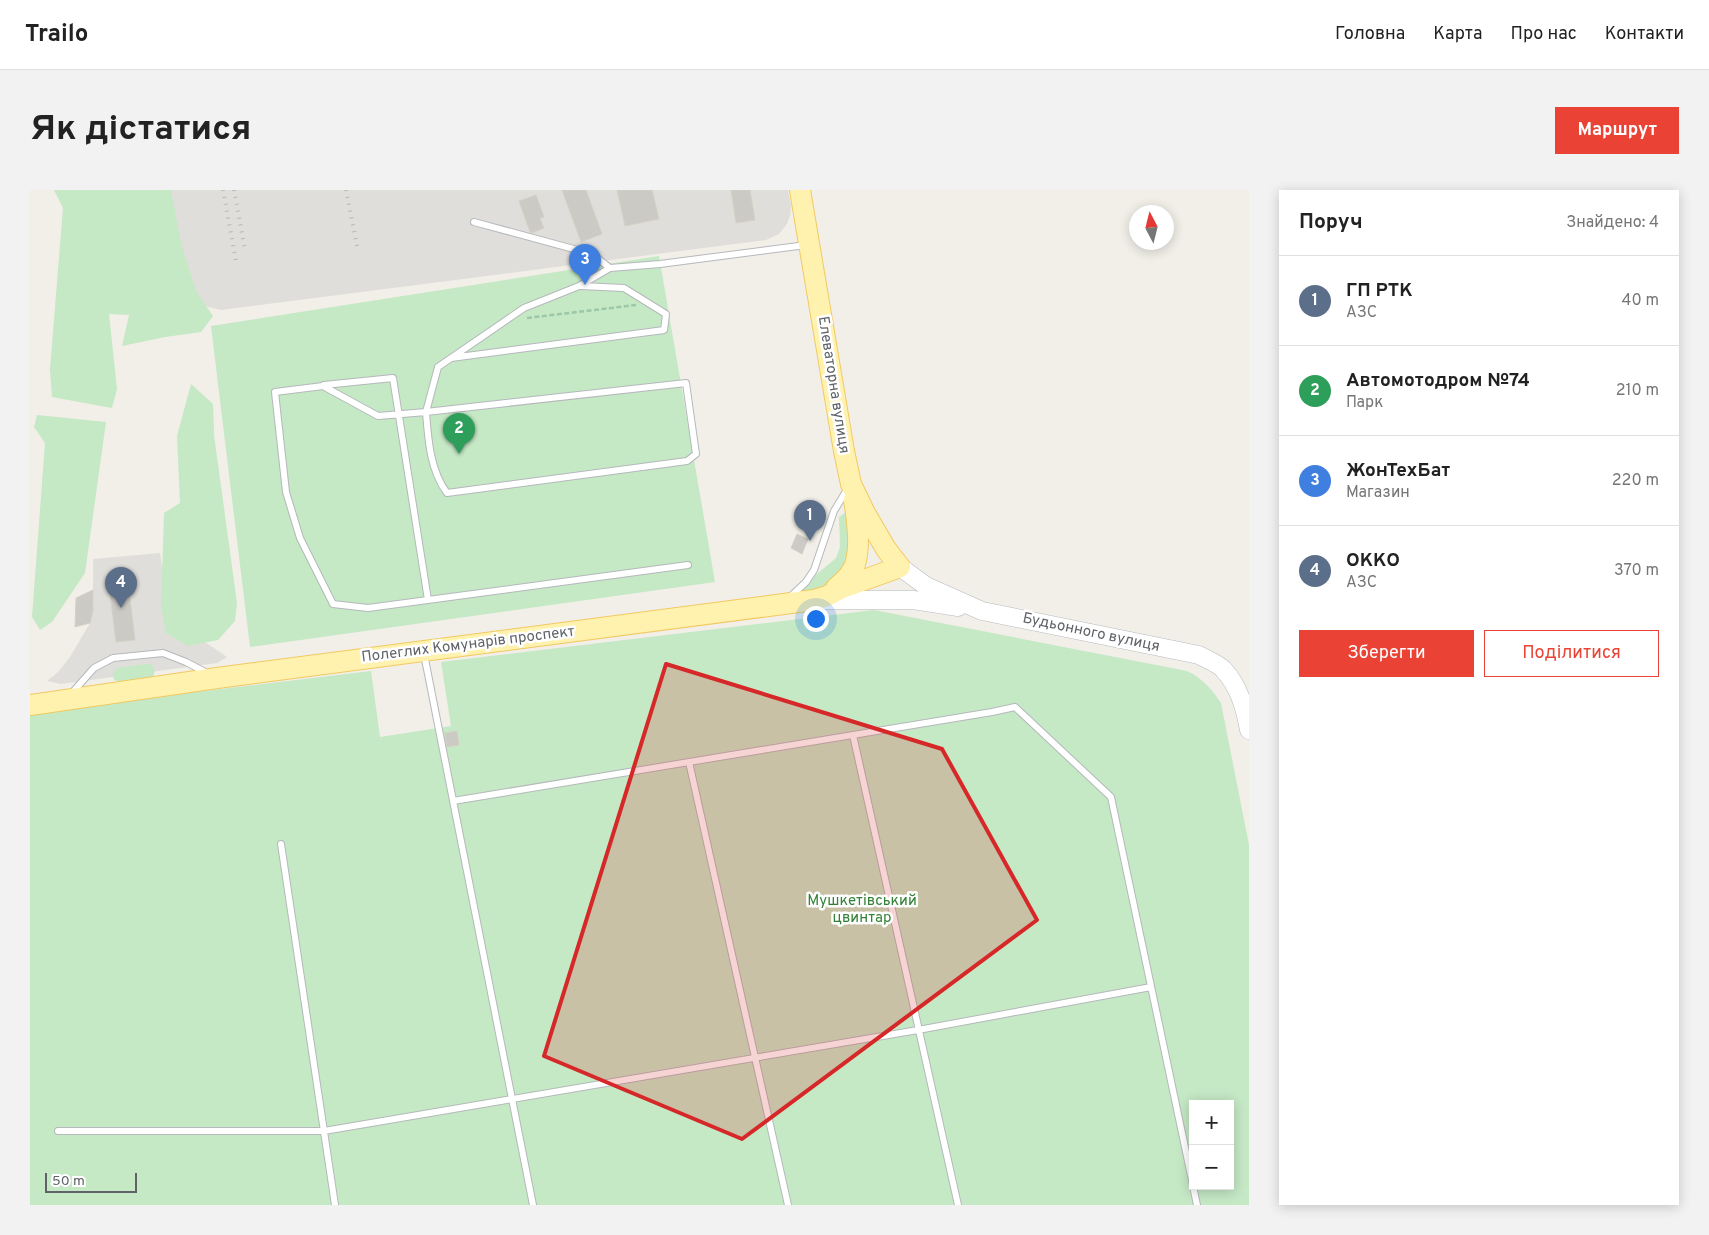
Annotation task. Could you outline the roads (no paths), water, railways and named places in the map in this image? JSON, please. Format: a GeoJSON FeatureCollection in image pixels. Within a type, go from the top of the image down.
{"type":"FeatureCollection","features":[{"type":"Feature","properties":{"kind":"main road","name":"Елеваторна вулиця"},"geometry":{"type":"LineString","coordinates":[[800,190],[851,484],[876,534],[900,567]]}},
{"type":"Feature","properties":{"kind":"main road"},"geometry":{"type":"LineString","coordinates":[[814,600],[841,584],[853,570],[855,564],[857,549],[856,516],[851,484]]}},
{"type":"Feature","properties":{"kind":"main road","name":"Полеглих Комунарів проспект"},"geometry":{"type":"LineString","coordinates":[[30,705],[424,650],[814,600],[900,567]]}},
{"type":"Feature","properties":{"kind":"main road","name":"Будьонного вулиця"},"geometry":{"type":"LineString","coordinates":[[900,567],[926,586],[982,611],[1199,655],[1222,668],[1237,688],[1246,714],[1249,730]]}},
{"type":"Feature","properties":{"kind":"main road"},"geometry":{"type":"LineString","coordinates":[[814,600],[913,600],[982,611]]}},
{"type":"Feature","properties":{"kind":"lane"},"geometry":{"type":"LineString","coordinates":[[474,222],[592,254],[610,268]]}},
{"type":"Feature","properties":{"kind":"lane"},"geometry":{"type":"LineString","coordinates":[[323,386],[378,416],[426,412],[686,383],[696,454],[687,461],[447,493],[439,483],[428,442],[426,412],[438,367],[524,308],[579,286],[610,268],[660,264],[810,244]]}},
{"type":"Feature","properties":{"kind":"lane"},"geometry":{"type":"LineString","coordinates":[[450,359],[664,330],[666,314],[624,288],[579,286]]}},
{"type":"Feature","properties":{"kind":"lane"},"geometry":{"type":"LineString","coordinates":[[428,600],[393,378],[275,392],[286,492],[300,538],[333,604],[368,608],[428,600],[688,565]]}},
{"type":"Feature","properties":{"kind":"lane"},"geometry":{"type":"LineString","coordinates":[[782,604],[806,582],[814,570],[834,511],[851,484]]}},
{"type":"Feature","properties":{"kind":"lane"},"geometry":{"type":"LineString","coordinates":[[424,650],[533,1205]]}},
{"type":"Feature","properties":{"kind":"lane"},"geometry":{"type":"LineString","coordinates":[[67,699],[94,668],[113,658],[163,653],[217,678]]}},
{"type":"Feature","properties":{"kind":"lane"},"geometry":{"type":"LineString","coordinates":[[453,801],[1015,707],[1111,797],[1189,1167]]}},
{"type":"Feature","properties":{"kind":"lane"},"geometry":{"type":"LineString","coordinates":[[852,735],[958,1205]]}},
{"type":"Feature","properties":{"kind":"lane"},"geometry":{"type":"LineString","coordinates":[[689,762],[788,1205]]}},
{"type":"Feature","properties":{"kind":"lane"},"geometry":{"type":"LineString","coordinates":[[281,844],[335,1205]]}},
{"type":"Feature","properties":{"kind":"lane"},"geometry":{"type":"LineString","coordinates":[[58,1131],[324,1131],[918,1030],[1151,987]]}},
{"type":"Feature","properties":{"kind":"lane"},"geometry":{"type":"LineString","coordinates":[[1194,1190],[1197,1205]]}},
{"type":"Feature","properties":{"kind":"railway"},"geometry":{"type":"LineString","coordinates":[[223,190],[236,261]]}},
{"type":"Feature","properties":{"kind":"railway"},"geometry":{"type":"LineString","coordinates":[[234,190],[245,250]]}},
{"type":"Feature","properties":{"kind":"railway"},"geometry":{"type":"LineString","coordinates":[[346,190],[358,251]]}},
{"type":"Feature","properties":{"kind":"place","name":"ЖонТехБат"},"geometry":{"type":"Point","coordinates":[585,285]}},
{"type":"Feature","properties":{"kind":"place","name":"Автомотодром №74"},"geometry":{"type":"Point","coordinates":[459,454]}},
{"type":"Feature","properties":{"kind":"place","name":"ГП РТК"},"geometry":{"type":"Point","coordinates":[810,541]}},
{"type":"Feature","properties":{"kind":"place","name":"ОККО"},"geometry":{"type":"Point","coordinates":[121,608]}},
{"type":"Feature","properties":{"kind":"park label","name":"Мушкетівський цвинтар"},"geometry":{"type":"Point","coordinates":[862,910]}}]}
